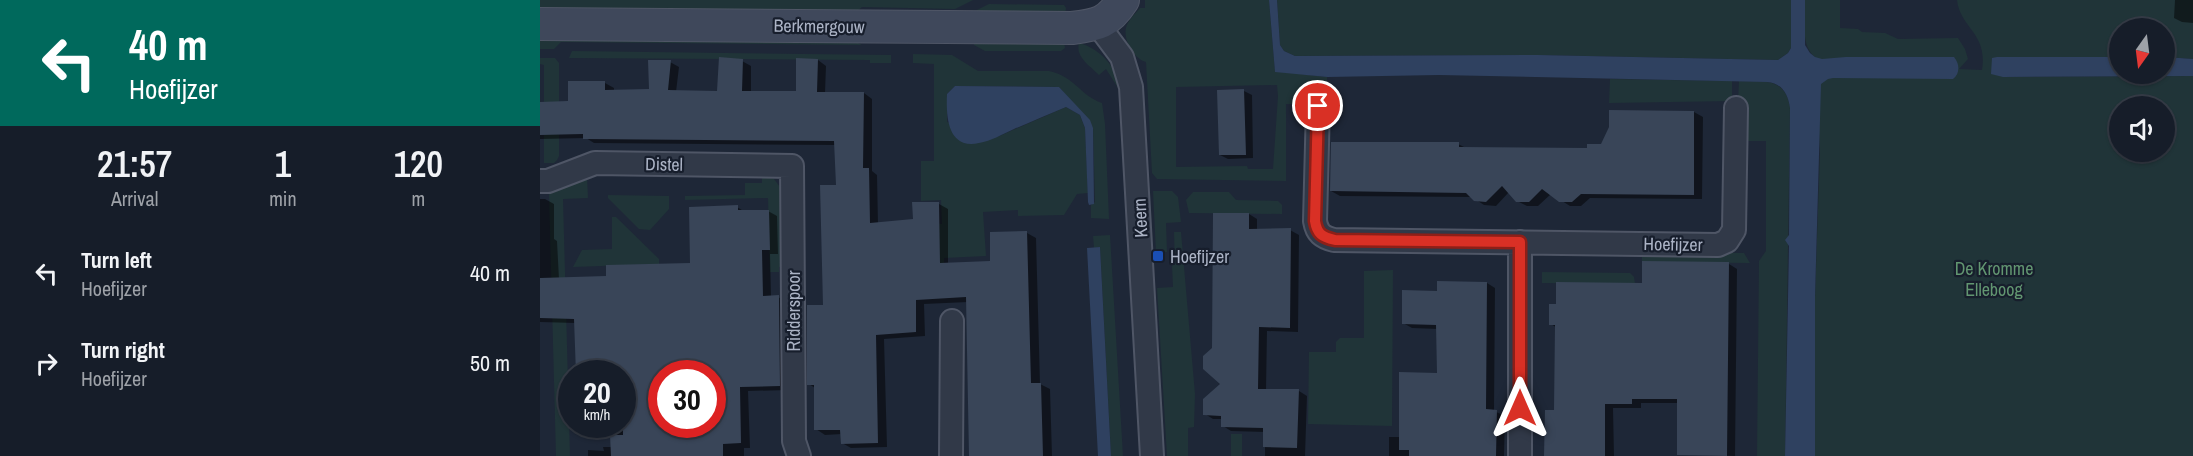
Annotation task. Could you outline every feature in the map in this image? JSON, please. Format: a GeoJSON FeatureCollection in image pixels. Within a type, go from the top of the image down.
{"type":"FeatureCollection","features":[{"type":"Feature","properties":{"kind":"street"},"geometry":{"type":"LineString","coordinates":[[1098,25],[1111,16],[1123,0]]}},
{"type":"Feature","properties":{"kind":"street","name":"Berkmergouw"},"geometry":{"type":"LineString","coordinates":[[540,24],[1060,28],[1098,25]]}},
{"type":"Feature","properties":{"kind":"street","name":"Keern"},"geometry":{"type":"LineString","coordinates":[[1098,25],[1122,57],[1131,87],[1152,456]]}},
{"type":"Feature","properties":{"kind":"street","name":"Hoefijzer"},"geometry":{"type":"LineString","coordinates":[[1318,106],[1315,221],[1316,230],[1324,237],[1335,240],[1718,245],[1727,241],[1734,230],[1736,108]]}},
{"type":"Feature","properties":{"kind":"street","name":"Distel"},"geometry":{"type":"LineString","coordinates":[[540,182],[595,163],[792,166]]}},
{"type":"Feature","properties":{"kind":"street","name":"Ridderspoor"},"geometry":{"type":"LineString","coordinates":[[792,166],[794,441],[799,456]]}},
{"type":"Feature","properties":{"kind":"street"},"geometry":{"type":"LineString","coordinates":[[1520,242],[1520,456]]}},
{"type":"Feature","properties":{"kind":"street"},"geometry":{"type":"LineString","coordinates":[[951,456],[952,321]]}},
{"type":"Feature","properties":{"kind":"green space"},"geometry":{"type":"Polygon","coordinates":[[[540,0],[973,0],[955,9],[862,7],[854,14],[540,10],[540,0]]]}},
{"type":"Feature","properties":{"kind":"green space"},"geometry":{"type":"Polygon","coordinates":[[[1145,0],[1269,0],[1275,71],[1327,77],[1327,97],[1307,97],[1307,104],[1286,104],[1286,181],[1157,179],[1152,173],[1146,62],[1137,57],[1126,38],[1127,25],[1132,17],[1140,8],[1145,8],[1145,0]],[[1277,85],[1176,87],[1176,167],[1247,166],[1248,169],[1273,169],[1277,85]]]}},
{"type":"Feature","properties":{"kind":"green space"},"geometry":{"type":"Polygon","coordinates":[[[1277,0],[1791,0],[1791,48],[1778,60],[1538,55],[1295,56],[1284,51],[1280,45],[1277,0]]]}},
{"type":"Feature","properties":{"kind":"green space","name":"De Kromme Elleboog"},"geometry":{"type":"Polygon","coordinates":[[[1805,0],[1840,0],[1840,28],[1885,33],[1898,39],[1958,38],[1968,59],[1959,69],[1982,70],[1981,47],[1963,18],[1957,0],[2193,0],[2193,59],[2175,58],[2175,18],[2109,18],[2109,57],[2065,58],[2003,77],[2109,76],[2109,84],[2175,84],[2175,76],[2193,76],[2193,456],[1815,456],[1815,297],[1820,152],[1815,57],[1807,46],[1804,23],[1805,0]]]}},
{"type":"Feature","properties":{"kind":"green space"},"geometry":{"type":"Polygon","coordinates":[[[989,4],[1064,5],[1066,8],[1065,15],[973,12],[989,4]]]}},
{"type":"Feature","properties":{"kind":"green space"},"geometry":{"type":"Polygon","coordinates":[[[540,36],[850,39],[862,45],[561,42],[554,49],[540,49],[540,36]]]}},
{"type":"Feature","properties":{"kind":"green space"},"geometry":{"type":"Polygon","coordinates":[[[974,42],[1064,42],[1065,48],[1061,51],[985,51],[974,45],[974,42]]]}},
{"type":"Feature","properties":{"kind":"green space"},"geometry":{"type":"Polygon","coordinates":[[[1079,43],[1094,50],[1107,61],[1116,75],[1120,91],[1106,69],[1099,75],[1084,61],[1079,53],[1079,43]]]}},
{"type":"Feature","properties":{"kind":"green space"},"geometry":{"type":"Polygon","coordinates":[[[572,51],[891,55],[891,63],[870,63],[870,60],[569,58],[572,51]]]}},
{"type":"Feature","properties":{"kind":"green space"},"geometry":{"type":"Polygon","coordinates":[[[913,54],[952,55],[978,71],[1049,71],[1065,77],[1094,100],[1102,103],[1109,219],[1091,218],[1091,205],[1095,202],[1093,128],[1059,87],[955,86],[947,94],[947,122],[997,137],[1066,107],[1080,115],[1085,128],[1088,193],[1077,194],[1064,215],[1018,216],[1018,210],[983,212],[986,256],[944,258],[944,274],[922,224],[942,224],[941,200],[921,201],[921,161],[934,161],[934,64],[913,63],[913,54]]]}},
{"type":"Feature","properties":{"kind":"green space"},"geometry":{"type":"Polygon","coordinates":[[[540,58],[555,58],[559,63],[559,156],[554,163],[544,163],[544,65],[540,64],[540,58]]]}},
{"type":"Feature","properties":{"kind":"green space"},"geometry":{"type":"Polygon","coordinates":[[[1610,79],[1732,81],[1732,101],[1609,103],[1610,79]]]}},
{"type":"Feature","properties":{"kind":"green space"},"geometry":{"type":"Polygon","coordinates":[[[1739,81],[1765,82],[1778,86],[1787,97],[1790,107],[1785,456],[1757,456],[1759,261],[1766,251],[1766,141],[1745,141],[1746,102],[1738,102],[1739,81]]]}},
{"type":"Feature","properties":{"kind":"green space"},"geometry":{"type":"Polygon","coordinates":[[[587,176],[588,198],[563,199],[567,360],[558,360],[558,438],[570,438],[570,456],[556,456],[549,193],[587,176]]]}},
{"type":"Feature","properties":{"kind":"green space"},"geometry":{"type":"Polygon","coordinates":[[[762,176],[774,179],[780,187],[783,267],[779,267],[779,272],[770,272],[768,198],[685,200],[685,196],[745,195],[745,183],[762,183],[762,176]]]}},
{"type":"Feature","properties":{"kind":"green space"},"geometry":{"type":"Polygon","coordinates":[[[1153,191],[1172,191],[1178,197],[1181,222],[1166,223],[1167,252],[1156,253],[1153,191]]]}},
{"type":"Feature","properties":{"kind":"green space"},"geometry":{"type":"Polygon","coordinates":[[[1193,192],[1229,192],[1236,200],[1278,201],[1282,205],[1282,214],[1189,213],[1186,200],[1193,192]]]}},
{"type":"Feature","properties":{"kind":"green space"},"geometry":{"type":"Polygon","coordinates":[[[608,195],[669,196],[669,209],[650,230],[639,229],[608,198],[608,195]]]}},
{"type":"Feature","properties":{"kind":"green space"},"geometry":{"type":"Polygon","coordinates":[[[612,217],[616,217],[659,259],[659,264],[573,267],[582,250],[612,249],[612,217]]]}},
{"type":"Feature","properties":{"kind":"green space"},"geometry":{"type":"Polygon","coordinates":[[[1174,232],[1181,232],[1195,394],[1194,427],[1188,428],[1188,456],[1167,456],[1157,288],[1173,287],[1174,232]]]}},
{"type":"Feature","properties":{"kind":"green space"},"geometry":{"type":"Polygon","coordinates":[[[1110,235],[1123,456],[1111,456],[1100,247],[1094,248],[1093,236],[1110,235]]]}},
{"type":"Feature","properties":{"kind":"green space"},"geometry":{"type":"Polygon","coordinates":[[[1642,252],[1744,253],[1750,263],[1642,262],[1642,252]]]}},
{"type":"Feature","properties":{"kind":"green space"},"geometry":{"type":"Polygon","coordinates":[[[1393,270],[1392,426],[1308,424],[1309,352],[1336,352],[1336,342],[1340,338],[1364,338],[1364,271],[1393,270]]]}},
{"type":"Feature","properties":{"kind":"green space"},"geometry":{"type":"Polygon","coordinates":[[[1542,272],[1630,273],[1634,277],[1635,284],[1542,283],[1542,272]]]}},
{"type":"Feature","properties":{"kind":"green space"},"geometry":{"type":"Polygon","coordinates":[[[1231,434],[1242,434],[1242,456],[1231,456],[1231,434]]]}},
{"type":"Feature","properties":{"kind":"water"},"geometry":{"type":"Polygon","coordinates":[[[1269,0],[1277,0],[1280,45],[1284,51],[1295,56],[1538,55],[1778,60],[1791,48],[1791,0],[1805,0],[1805,45],[1815,57],[1822,59],[1954,57],[1958,69],[1953,79],[1833,78],[1821,84],[1815,297],[1815,456],[1785,456],[1789,246],[1785,240],[1789,235],[1790,108],[1788,98],[1780,87],[1767,82],[1439,75],[1327,77],[1275,72],[1269,0]]]}},
{"type":"Feature","properties":{"kind":"water"},"geometry":{"type":"Polygon","coordinates":[[[2109,57],[2109,76],[2003,77],[1991,74],[1992,58],[2109,57]]]}},
{"type":"Feature","properties":{"kind":"water"},"geometry":{"type":"Polygon","coordinates":[[[2175,58],[2193,59],[2193,76],[2175,76],[2175,58]]]}},
{"type":"Feature","properties":{"kind":"water"},"geometry":{"type":"Polygon","coordinates":[[[955,86],[1059,87],[1090,120],[1093,128],[1094,204],[1089,205],[1088,202],[1085,128],[1080,115],[1066,107],[992,139],[968,144],[955,136],[948,121],[947,94],[955,86]]]}},
{"type":"Feature","properties":{"kind":"water"},"geometry":{"type":"Polygon","coordinates":[[[1100,247],[1111,456],[1098,456],[1087,248],[1100,247]]]}},
{"type":"Feature","properties":{"kind":"building"},"geometry":{"type":"Polygon","coordinates":[[[719,57],[743,59],[742,91],[796,91],[796,58],[818,59],[817,92],[864,92],[863,168],[869,168],[870,223],[913,219],[912,202],[939,202],[940,263],[990,261],[990,232],[1027,231],[1031,383],[1041,383],[1043,456],[969,456],[966,297],[916,300],[916,332],[876,335],[878,443],[841,444],[840,430],[814,430],[814,385],[807,385],[807,305],[823,305],[820,185],[836,185],[834,141],[583,139],[583,134],[540,135],[540,102],[568,101],[568,81],[605,81],[605,90],[649,89],[648,60],[671,60],[668,90],[717,91],[719,57]]]}},
{"type":"Feature","properties":{"kind":"building"},"geometry":{"type":"Polygon","coordinates":[[[1244,89],[1246,155],[1219,155],[1217,90],[1244,89]]]}},
{"type":"Feature","properties":{"kind":"building"},"geometry":{"type":"Polygon","coordinates":[[[1609,110],[1694,111],[1694,195],[1581,194],[1572,202],[1559,202],[1542,189],[1529,202],[1516,202],[1502,186],[1486,202],[1474,201],[1466,193],[1330,191],[1331,142],[1459,142],[1459,147],[1587,148],[1587,144],[1601,144],[1609,127],[1609,110]]]}},
{"type":"Feature","properties":{"kind":"building"},"geometry":{"type":"Polygon","coordinates":[[[738,205],[738,210],[769,210],[770,250],[762,250],[763,296],[779,295],[780,386],[740,387],[741,443],[723,444],[723,456],[611,456],[610,438],[636,438],[636,360],[575,360],[574,319],[540,318],[540,278],[606,276],[606,265],[690,263],[689,207],[738,205]]]}},
{"type":"Feature","properties":{"kind":"building"},"geometry":{"type":"Polygon","coordinates":[[[1213,213],[1249,213],[1249,229],[1291,228],[1290,328],[1259,327],[1258,389],[1299,389],[1297,448],[1263,447],[1263,428],[1221,427],[1221,416],[1203,415],[1203,399],[1220,384],[1203,369],[1203,356],[1212,348],[1213,213]]]}},
{"type":"Feature","properties":{"kind":"building"},"geometry":{"type":"Polygon","coordinates":[[[1642,261],[1729,262],[1727,456],[1677,455],[1677,399],[1632,399],[1632,404],[1605,404],[1605,456],[1544,456],[1545,410],[1554,410],[1555,325],[1549,325],[1549,304],[1556,304],[1556,282],[1642,283],[1642,261]]]}},
{"type":"Feature","properties":{"kind":"building"},"geometry":{"type":"Polygon","coordinates":[[[1437,281],[1487,282],[1486,409],[1497,410],[1496,456],[1409,456],[1409,450],[1399,450],[1399,372],[1437,373],[1436,325],[1402,324],[1402,290],[1437,291],[1437,281]]]}},
{"type":"Feature","properties":{"kind":"place","name":"Hoefijzer"},"geometry":{"type":"Point","coordinates":[1158,256]}},
{"type":"Feature","properties":{"kind":"route"},"geometry":{"type":"LineString","coordinates":[[1318,106],[1315,221],[1316,230],[1324,237],[1335,240],[1520,242],[1520,408]]}}]}
